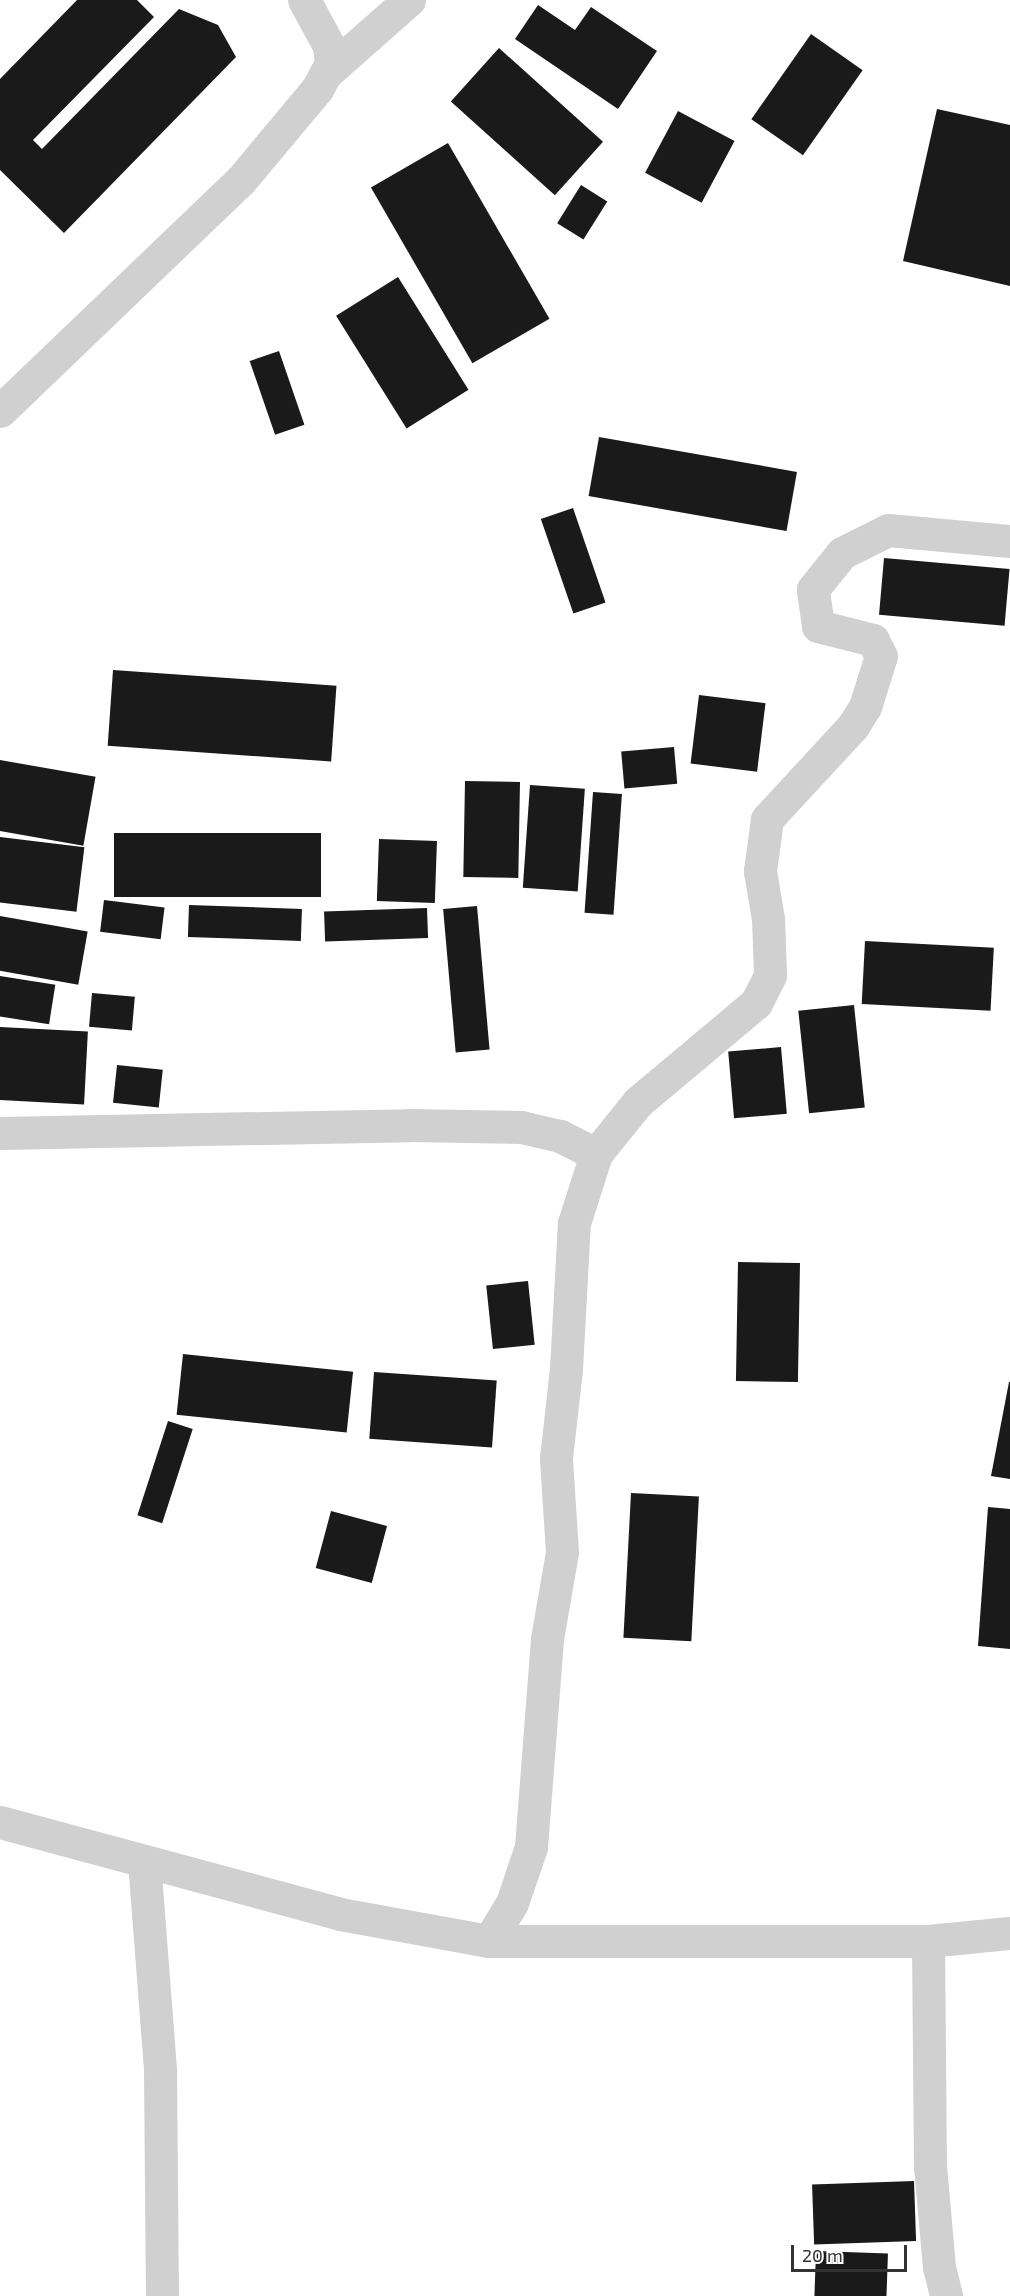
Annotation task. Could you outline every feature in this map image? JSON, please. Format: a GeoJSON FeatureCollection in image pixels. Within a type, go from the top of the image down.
{"type":"FeatureCollection","features":[{"type":"Feature","properties":{"kind":"street"},"geometry":{"type":"LineString","coordinates":[[0,411],[241,180],[325,74],[331,64],[329,46],[304,0]]}},
{"type":"Feature","properties":{"kind":"street"},"geometry":{"type":"LineString","coordinates":[[325,74],[409,0]]}},
{"type":"Feature","properties":{"kind":"street"},"geometry":{"type":"LineString","coordinates":[[489,1941],[512,1903],[531,1847],[547,1639],[562,1552],[556,1458],[566,1369],[574,1223],[596,1154],[638,1102],[756,1004],[770,975],[768,919],[760,871],[767,819],[853,726],[865,707],[881,656],[873,640],[818,626],[813,589],[842,553],[888,530],[1010,541]]}},
{"type":"Feature","properties":{"kind":"street"},"geometry":{"type":"LineString","coordinates":[[0,1133],[408,1125],[521,1127],[560,1136],[596,1154]]}},
{"type":"Feature","properties":{"kind":"street"},"geometry":{"type":"LineString","coordinates":[[0,1822],[340,1914],[489,1941],[928,1941],[1010,1933]]}},
{"type":"Feature","properties":{"kind":"street"},"geometry":{"type":"LineString","coordinates":[[144,1861],[160,2071],[162,2296]]}},
{"type":"Feature","properties":{"kind":"street"},"geometry":{"type":"LineString","coordinates":[[928,1941],[930,2166],[939,2267],[946,2296]]}},
{"type":"Feature","properties":{"kind":"building"},"geometry":{"type":"Polygon","coordinates":[[[77,0],[137,0],[154,17],[33,140],[42,149],[179,9],[218,25],[236,57],[64,233],[0,170],[0,79],[77,0]]]}},
{"type":"Feature","properties":{"kind":"building"},"geometry":{"type":"Polygon","coordinates":[[[538,5],[575,30],[591,7],[657,51],[618,109],[515,39],[538,5]]]}},
{"type":"Feature","properties":{"kind":"building"},"geometry":{"type":"Polygon","coordinates":[[[811,34],[863,70],[803,155],[751,119],[811,34]]]}},
{"type":"Feature","properties":{"kind":"building"},"geometry":{"type":"Polygon","coordinates":[[[499,48],[603,142],[555,195],[451,102],[499,48]]]}},
{"type":"Feature","properties":{"kind":"building"},"geometry":{"type":"Polygon","coordinates":[[[937,109],[1010,125],[1010,286],[903,261],[937,109]]]}},
{"type":"Feature","properties":{"kind":"building"},"geometry":{"type":"Polygon","coordinates":[[[678,111],[735,141],[702,203],[645,173],[678,111]]]}},
{"type":"Feature","properties":{"kind":"building"},"geometry":{"type":"Polygon","coordinates":[[[448,143],[550,319],[472,363],[371,188],[448,143]]]}},
{"type":"Feature","properties":{"kind":"building"},"geometry":{"type":"Polygon","coordinates":[[[581,185],[607,201],[583,240],[557,223],[581,185]]]}},
{"type":"Feature","properties":{"kind":"building"},"geometry":{"type":"Polygon","coordinates":[[[398,277],[468,390],[407,428],[336,316],[398,277]]]}},
{"type":"Feature","properties":{"kind":"building"},"geometry":{"type":"Polygon","coordinates":[[[279,351],[304,425],[275,435],[250,361],[279,351]]]}},
{"type":"Feature","properties":{"kind":"building"},"geometry":{"type":"Polygon","coordinates":[[[599,437],[797,472],[787,531],[589,496],[599,437]]]}},
{"type":"Feature","properties":{"kind":"building"},"geometry":{"type":"Polygon","coordinates":[[[573,508],[606,603],[573,614],[541,519],[573,508]]]}},
{"type":"Feature","properties":{"kind":"building"},"geometry":{"type":"Polygon","coordinates":[[[884,558],[1010,569],[1005,626],[879,615],[884,558]]]}},
{"type":"Feature","properties":{"kind":"building"},"geometry":{"type":"Polygon","coordinates":[[[113,670],[336,686],[331,761],[108,746],[113,670]]]}},
{"type":"Feature","properties":{"kind":"building"},"geometry":{"type":"Polygon","coordinates":[[[699,695],[766,703],[757,772],[691,763],[699,695]]]}},
{"type":"Feature","properties":{"kind":"building"},"geometry":{"type":"Polygon","coordinates":[[[674,747],[677,784],[624,788],[621,752],[674,747]]]}},
{"type":"Feature","properties":{"kind":"building"},"geometry":{"type":"Polygon","coordinates":[[[0,760],[96,777],[83,846],[0,831],[0,760]]]}},
{"type":"Feature","properties":{"kind":"building"},"geometry":{"type":"Polygon","coordinates":[[[465,781],[520,782],[518,878],[463,877],[465,781]]]}},
{"type":"Feature","properties":{"kind":"building"},"geometry":{"type":"Polygon","coordinates":[[[530,785],[585,789],[578,892],[523,888],[530,785]]]}},
{"type":"Feature","properties":{"kind":"building"},"geometry":{"type":"Polygon","coordinates":[[[593,792],[622,794],[613,915],[585,913],[593,792]]]}},
{"type":"Feature","properties":{"kind":"building"},"geometry":{"type":"Polygon","coordinates":[[[114,833],[321,833],[321,897],[114,897],[114,833]]]}},
{"type":"Feature","properties":{"kind":"building"},"geometry":{"type":"Polygon","coordinates":[[[0,837],[84,847],[76,912],[0,902],[0,837]]]}},
{"type":"Feature","properties":{"kind":"building"},"geometry":{"type":"Polygon","coordinates":[[[379,839],[437,841],[435,903],[377,901],[379,839]]]}},
{"type":"Feature","properties":{"kind":"building"},"geometry":{"type":"Polygon","coordinates":[[[104,900],[165,907],[161,939],[100,932],[104,900]]]}},
{"type":"Feature","properties":{"kind":"building"},"geometry":{"type":"Polygon","coordinates":[[[189,905],[302,909],[301,941],[188,937],[189,905]]]}},
{"type":"Feature","properties":{"kind":"building"},"geometry":{"type":"Polygon","coordinates":[[[477,906],[490,1049],[456,1052],[443,909],[477,906]]]}},
{"type":"Feature","properties":{"kind":"building"},"geometry":{"type":"Polygon","coordinates":[[[427,908],[428,938],[325,942],[324,912],[427,908]]]}},
{"type":"Feature","properties":{"kind":"building"},"geometry":{"type":"Polygon","coordinates":[[[0,916],[88,931],[78,985],[0,971],[0,916]]]}},
{"type":"Feature","properties":{"kind":"building"},"geometry":{"type":"Polygon","coordinates":[[[865,941],[994,948],[991,1011],[862,1004],[865,941]]]}},
{"type":"Feature","properties":{"kind":"building"},"geometry":{"type":"Polygon","coordinates":[[[0,976],[55,985],[49,1024],[0,1016],[0,976]]]}},
{"type":"Feature","properties":{"kind":"building"},"geometry":{"type":"Polygon","coordinates":[[[92,993],[135,997],[132,1031],[89,1027],[92,993]]]}},
{"type":"Feature","properties":{"kind":"building"},"geometry":{"type":"Polygon","coordinates":[[[854,1005],[865,1107],[809,1113],[798,1011],[854,1005]]]}},
{"type":"Feature","properties":{"kind":"building"},"geometry":{"type":"Polygon","coordinates":[[[0,1027],[88,1032],[84,1105],[0,1100],[0,1027]]]}},
{"type":"Feature","properties":{"kind":"building"},"geometry":{"type":"Polygon","coordinates":[[[781,1047],[787,1114],[734,1118],[728,1052],[781,1047]]]}},
{"type":"Feature","properties":{"kind":"building"},"geometry":{"type":"Polygon","coordinates":[[[117,1065],[163,1070],[159,1108],[113,1103],[117,1065]]]}},
{"type":"Feature","properties":{"kind":"building"},"geometry":{"type":"Polygon","coordinates":[[[738,1262],[800,1263],[798,1382],[736,1381],[738,1262]]]}},
{"type":"Feature","properties":{"kind":"building"},"geometry":{"type":"Polygon","coordinates":[[[528,1281],[535,1345],[493,1349],[486,1285],[528,1281]]]}},
{"type":"Feature","properties":{"kind":"building"},"geometry":{"type":"Polygon","coordinates":[[[183,1354],[353,1372],[347,1433],[177,1415],[183,1354]]]}},
{"type":"Feature","properties":{"kind":"building"},"geometry":{"type":"Polygon","coordinates":[[[374,1372],[497,1381],[492,1447],[369,1439],[374,1372]]]}},
{"type":"Feature","properties":{"kind":"building"},"geometry":{"type":"Polygon","coordinates":[[[1010,1382],[1010,1479],[991,1476],[1010,1382]]]}},
{"type":"Feature","properties":{"kind":"building"},"geometry":{"type":"Polygon","coordinates":[[[168,1421],[193,1429],[162,1523],[137,1515],[168,1421]]]}},
{"type":"Feature","properties":{"kind":"building"},"geometry":{"type":"Polygon","coordinates":[[[631,1493],[699,1497],[691,1641],[623,1638],[631,1493]]]}},
{"type":"Feature","properties":{"kind":"building"},"geometry":{"type":"Polygon","coordinates":[[[988,1507],[1010,1509],[1010,1649],[978,1646],[988,1507]]]}},
{"type":"Feature","properties":{"kind":"building"},"geometry":{"type":"Polygon","coordinates":[[[331,1511],[387,1526],[372,1583],[316,1568],[331,1511]]]}},
{"type":"Feature","properties":{"kind":"building"},"geometry":{"type":"Polygon","coordinates":[[[914,2181],[916,2241],[814,2245],[812,2185],[914,2181]]]}},
{"type":"Feature","properties":{"kind":"building"},"geometry":{"type":"Polygon","coordinates":[[[816,2251],[888,2254],[886,2296],[814,2296],[816,2251]]]}}]}
